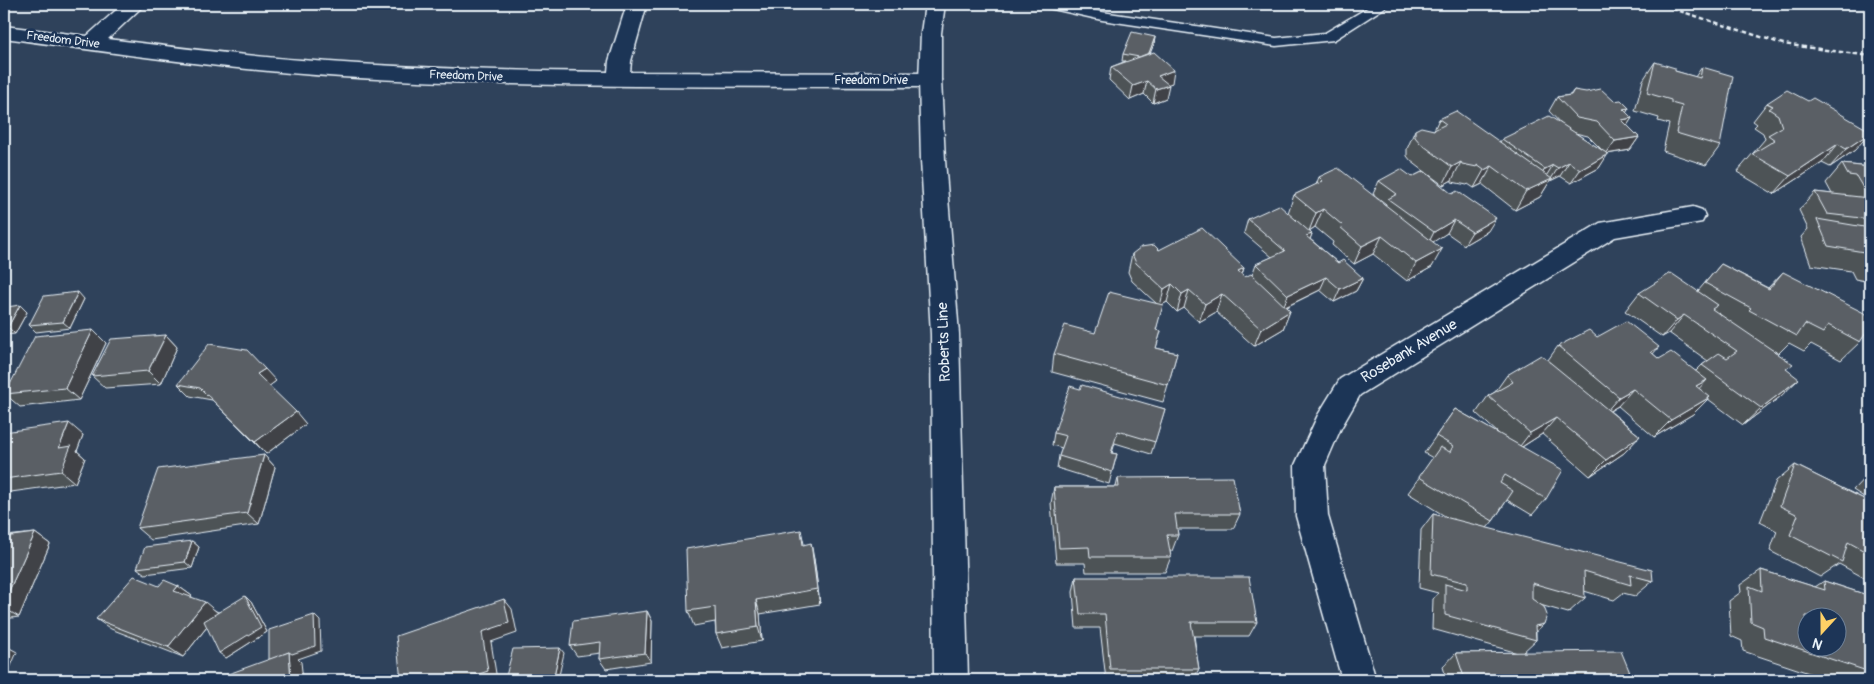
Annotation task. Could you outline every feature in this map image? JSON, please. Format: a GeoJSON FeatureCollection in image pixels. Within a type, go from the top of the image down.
{"type":"FeatureCollection","features":[{"type":"Feature","properties":{"kind":"street"},"geometry":{"type":"LineString","coordinates":[[92,43],[135,4]]}},
{"type":"Feature","properties":{"kind":"street"},"geometry":{"type":"LineString","coordinates":[[618,79],[620,61],[637,4]]}},
{"type":"Feature","properties":{"kind":"street","name":"Roberts Line"},"geometry":{"type":"LineString","coordinates":[[935,4],[931,33],[930,80],[933,160],[946,334],[951,680]]}},
{"type":"Feature","properties":{"kind":"street","name":"Freedom Drive"},"geometry":{"type":"LineString","coordinates":[[4,32],[240,63],[490,78],[930,80]]}},
{"type":"Feature","properties":{"kind":"street","name":"Rosebank Avenue"},"geometry":{"type":"LineString","coordinates":[[1359,680],[1312,516],[1310,466],[1328,424],[1350,387],[1609,229],[1693,216]]}},
{"type":"Feature","properties":{"kind":"lane"},"geometry":{"type":"LineString","coordinates":[[1048,4],[1102,16],[1276,42],[1329,36],[1383,4]]}},
{"type":"Feature","properties":{"kind":"path"},"geometry":{"type":"LineString","coordinates":[[1658,4],[1783,44],[1870,56]]}},
{"type":"Feature","properties":{"kind":"building"},"geometry":{"type":"Polygon","coordinates":[[[1132,32],[1155,37],[1149,53],[1139,57],[1123,54],[1132,32]]]}},
{"type":"Feature","properties":{"kind":"building"},"geometry":{"type":"Polygon","coordinates":[[[1154,52],[1174,70],[1158,76],[1169,85],[1156,89],[1147,81],[1133,86],[1111,67],[1154,52]]]}},
{"type":"Feature","properties":{"kind":"building"},"geometry":{"type":"Polygon","coordinates":[[[1655,62],[1675,68],[1675,71],[1700,78],[1702,67],[1733,76],[1720,146],[1676,133],[1682,106],[1671,103],[1671,100],[1647,93],[1655,62]]]}},
{"type":"Feature","properties":{"kind":"building"},"geometry":{"type":"Polygon","coordinates":[[[1601,89],[1614,101],[1621,100],[1629,108],[1623,109],[1632,118],[1622,120],[1639,137],[1615,141],[1597,122],[1577,118],[1557,97],[1571,95],[1574,90],[1586,92],[1601,89]]]}},
{"type":"Feature","properties":{"kind":"building"},"geometry":{"type":"Polygon","coordinates":[[[1787,90],[1808,101],[1813,98],[1870,131],[1870,133],[1846,149],[1838,144],[1790,176],[1752,154],[1775,140],[1768,135],[1782,127],[1778,115],[1769,109],[1773,106],[1767,103],[1787,90]]]}},
{"type":"Feature","properties":{"kind":"building"},"geometry":{"type":"Polygon","coordinates":[[[1456,111],[1552,179],[1526,191],[1492,166],[1484,170],[1477,165],[1477,167],[1462,164],[1461,162],[1452,167],[1420,143],[1415,137],[1415,130],[1421,127],[1434,130],[1446,124],[1439,119],[1456,111]]]}},
{"type":"Feature","properties":{"kind":"building"},"geometry":{"type":"Polygon","coordinates":[[[1549,116],[1608,154],[1580,170],[1569,162],[1558,168],[1553,165],[1545,169],[1502,139],[1549,116]]]}},
{"type":"Feature","properties":{"kind":"building"},"geometry":{"type":"Polygon","coordinates":[[[1842,164],[1870,167],[1870,219],[1827,214],[1815,192],[1869,198],[1856,176],[1848,175],[1842,164]]]}},
{"type":"Feature","properties":{"kind":"building"},"geometry":{"type":"Polygon","coordinates":[[[1338,168],[1442,249],[1416,263],[1382,236],[1362,246],[1323,209],[1316,213],[1294,195],[1323,181],[1319,177],[1338,168]]]}},
{"type":"Feature","properties":{"kind":"building"},"geometry":{"type":"Polygon","coordinates":[[[1401,169],[1412,177],[1424,171],[1452,194],[1457,191],[1496,218],[1472,232],[1454,220],[1434,232],[1388,199],[1397,194],[1379,181],[1401,169]]]}},
{"type":"Feature","properties":{"kind":"building"},"geometry":{"type":"Polygon","coordinates":[[[1279,205],[1312,234],[1306,236],[1338,263],[1343,260],[1363,278],[1340,289],[1326,277],[1288,295],[1256,264],[1285,251],[1248,219],[1279,205]]]}},
{"type":"Feature","properties":{"kind":"building"},"geometry":{"type":"Polygon","coordinates":[[[1817,219],[1870,228],[1870,253],[1828,246],[1817,219]]]}},
{"type":"Feature","properties":{"kind":"building"},"geometry":{"type":"Polygon","coordinates":[[[1202,228],[1244,268],[1238,271],[1245,277],[1251,274],[1290,311],[1261,329],[1222,294],[1205,304],[1189,290],[1182,294],[1172,284],[1164,289],[1136,263],[1132,254],[1141,247],[1154,245],[1159,250],[1202,228]]]}},
{"type":"Feature","properties":{"kind":"building"},"geometry":{"type":"Polygon","coordinates":[[[1721,264],[1769,289],[1783,272],[1870,316],[1870,327],[1860,342],[1828,325],[1823,333],[1805,324],[1797,336],[1705,283],[1721,264]]]}},
{"type":"Feature","properties":{"kind":"building"},"geometry":{"type":"Polygon","coordinates":[[[1671,273],[1718,305],[1712,309],[1793,364],[1786,369],[1799,379],[1761,408],[1702,365],[1719,353],[1727,358],[1737,351],[1684,315],[1677,320],[1639,293],[1671,273]]]}},
{"type":"Feature","properties":{"kind":"building"},"geometry":{"type":"Polygon","coordinates":[[[78,292],[63,322],[29,325],[44,296],[78,292]]]}},
{"type":"Feature","properties":{"kind":"building"},"geometry":{"type":"Polygon","coordinates":[[[1109,292],[1163,305],[1156,330],[1161,331],[1156,348],[1177,353],[1168,385],[1054,354],[1065,325],[1095,333],[1109,292]]]}},
{"type":"Feature","properties":{"kind":"building"},"geometry":{"type":"Polygon","coordinates":[[[20,305],[8,327],[4,327],[4,313],[7,307],[20,305]]]}},
{"type":"Feature","properties":{"kind":"building"},"geometry":{"type":"Polygon","coordinates":[[[1626,321],[1659,347],[1651,352],[1659,359],[1671,352],[1707,380],[1696,386],[1710,397],[1671,420],[1633,389],[1619,397],[1558,346],[1589,330],[1597,337],[1626,321]]]}},
{"type":"Feature","properties":{"kind":"building"},"geometry":{"type":"Polygon","coordinates":[[[93,330],[65,388],[5,394],[35,336],[93,330]]]}},
{"type":"Feature","properties":{"kind":"building"},"geometry":{"type":"Polygon","coordinates":[[[166,335],[148,371],[92,376],[111,339],[166,335]]]}},
{"type":"Feature","properties":{"kind":"building"},"geometry":{"type":"Polygon","coordinates":[[[209,344],[247,350],[265,369],[257,374],[296,412],[255,442],[200,388],[178,384],[209,344]]]}},
{"type":"Feature","properties":{"kind":"building"},"geometry":{"type":"Polygon","coordinates":[[[1541,355],[1640,436],[1606,460],[1556,418],[1530,433],[1488,396],[1513,382],[1507,375],[1541,355]]]}},
{"type":"Feature","properties":{"kind":"building"},"geometry":{"type":"Polygon","coordinates":[[[1082,385],[1165,409],[1155,442],[1118,431],[1111,453],[1117,454],[1112,472],[1059,456],[1066,436],[1054,433],[1070,386],[1080,389],[1082,385]]]}},
{"type":"Feature","properties":{"kind":"building"},"geometry":{"type":"Polygon","coordinates":[[[1455,409],[1563,470],[1546,499],[1505,475],[1500,483],[1513,491],[1493,521],[1419,477],[1440,447],[1450,452],[1453,446],[1436,436],[1455,409]]]}},
{"type":"Feature","properties":{"kind":"building"},"geometry":{"type":"Polygon","coordinates":[[[69,423],[59,448],[71,446],[61,471],[4,479],[4,432],[69,423]]]}},
{"type":"Feature","properties":{"kind":"building"},"geometry":{"type":"Polygon","coordinates":[[[264,455],[247,513],[137,528],[158,469],[264,455]]]}},
{"type":"Feature","properties":{"kind":"building"},"geometry":{"type":"Polygon","coordinates":[[[1795,465],[1870,502],[1870,554],[1848,542],[1842,562],[1790,535],[1798,515],[1780,506],[1795,465]]]}},
{"type":"Feature","properties":{"kind":"building"},"geometry":{"type":"Polygon","coordinates":[[[1233,477],[1240,514],[1175,514],[1178,535],[1167,535],[1171,557],[1090,557],[1089,547],[1059,548],[1054,487],[1119,487],[1118,478],[1233,477]]]}},
{"type":"Feature","properties":{"kind":"building"},"geometry":{"type":"Polygon","coordinates":[[[1433,514],[1652,570],[1653,581],[1630,575],[1631,585],[1584,571],[1585,598],[1532,583],[1532,599],[1544,607],[1547,615],[1544,624],[1535,626],[1536,640],[1445,615],[1445,584],[1467,590],[1467,583],[1431,574],[1433,514]]]}},
{"type":"Feature","properties":{"kind":"building"},"geometry":{"type":"Polygon","coordinates":[[[801,530],[803,545],[811,543],[817,589],[756,600],[758,627],[716,634],[715,607],[688,611],[686,549],[801,530]]]}},
{"type":"Feature","properties":{"kind":"building"},"geometry":{"type":"Polygon","coordinates":[[[35,533],[4,602],[4,537],[35,533]]]}},
{"type":"Feature","properties":{"kind":"building"},"geometry":{"type":"Polygon","coordinates":[[[192,541],[185,562],[137,568],[145,547],[192,541]]]}},
{"type":"Feature","properties":{"kind":"building"},"geometry":{"type":"Polygon","coordinates":[[[1761,570],[1825,590],[1824,581],[1870,596],[1870,672],[1822,656],[1846,656],[1846,606],[1796,606],[1796,648],[1764,637],[1763,627],[1751,622],[1749,586],[1762,591],[1761,570]]]}},
{"type":"Feature","properties":{"kind":"building"},"geometry":{"type":"Polygon","coordinates":[[[134,576],[159,586],[164,580],[178,586],[174,591],[205,602],[168,647],[96,619],[134,576]]]}},
{"type":"Feature","properties":{"kind":"building"},"geometry":{"type":"Polygon","coordinates":[[[1076,577],[1249,577],[1257,622],[1191,622],[1199,669],[1110,669],[1105,614],[1080,614],[1076,577]]]}},
{"type":"Feature","properties":{"kind":"building"},"geometry":{"type":"Polygon","coordinates":[[[245,596],[261,627],[219,653],[204,621],[245,596]]]}},
{"type":"Feature","properties":{"kind":"building"},"geometry":{"type":"Polygon","coordinates":[[[504,599],[509,623],[482,632],[488,671],[462,680],[401,680],[396,636],[504,599]]]}},
{"type":"Feature","properties":{"kind":"building"},"geometry":{"type":"Polygon","coordinates":[[[647,611],[645,653],[599,659],[600,642],[570,646],[573,621],[647,611]]]}},
{"type":"Feature","properties":{"kind":"building"},"geometry":{"type":"Polygon","coordinates":[[[314,615],[315,646],[292,654],[289,652],[269,660],[269,630],[314,615]]]}},
{"type":"Feature","properties":{"kind":"building"},"geometry":{"type":"Polygon","coordinates":[[[560,648],[553,680],[505,680],[513,649],[560,648]]]}},
{"type":"Feature","properties":{"kind":"building"},"geometry":{"type":"Polygon","coordinates":[[[1621,651],[1633,680],[1465,680],[1456,653],[1621,651]]]}},
{"type":"Feature","properties":{"kind":"building"},"geometry":{"type":"Polygon","coordinates":[[[289,652],[291,680],[212,680],[289,652]]]}},
{"type":"Feature","properties":{"kind":"building"},"geometry":{"type":"Polygon","coordinates":[[[1779,674],[1804,680],[1780,680],[1779,674]]]}}]}
